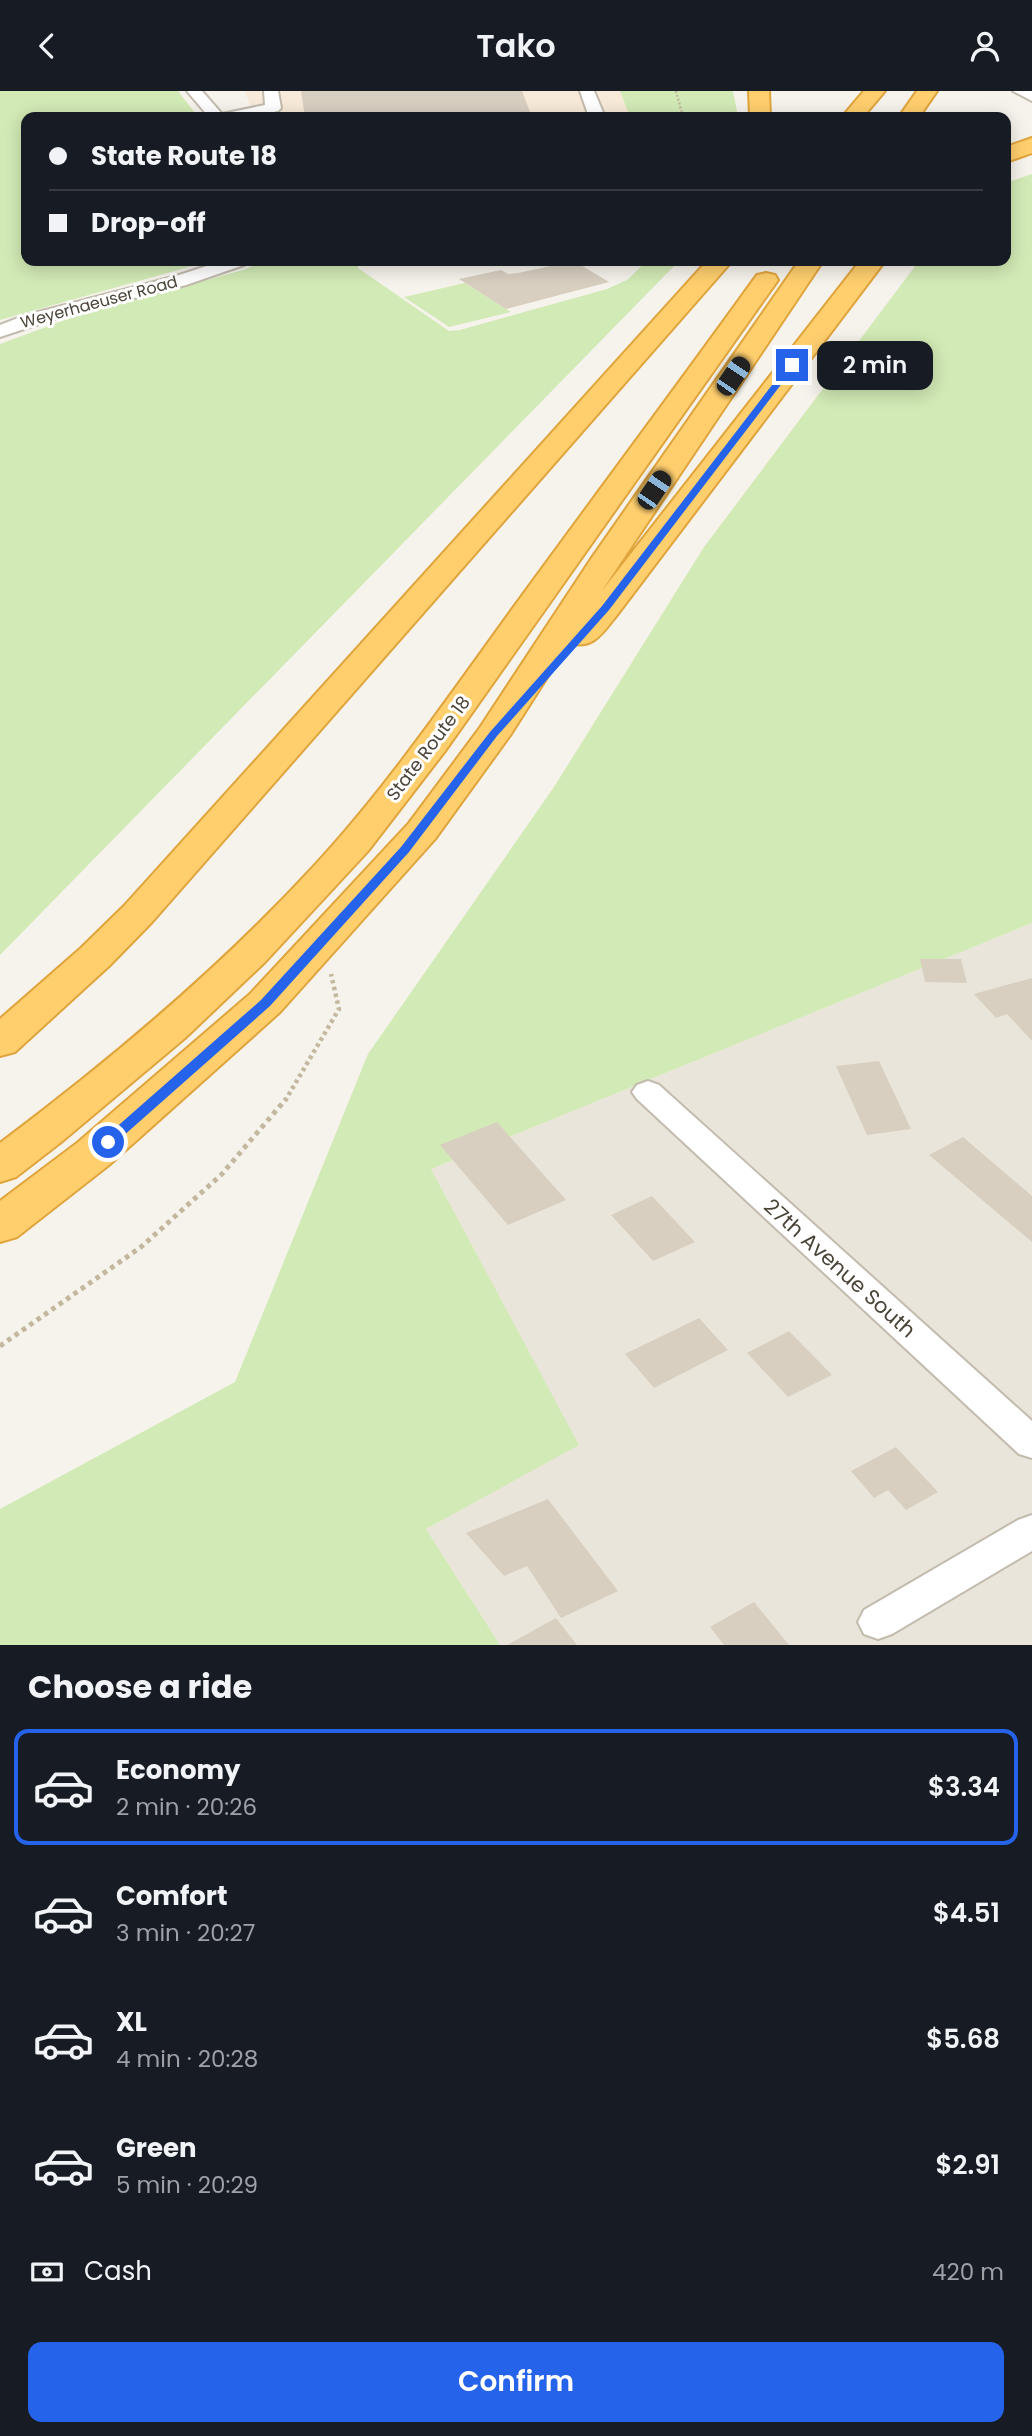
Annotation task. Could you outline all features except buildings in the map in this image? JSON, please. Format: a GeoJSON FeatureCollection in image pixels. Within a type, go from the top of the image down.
{"type":"FeatureCollection","features":[{"type":"Feature","properties":{"kind":"highway"},"geometry":{"type":"LineString","coordinates":[[759,91],[760,112]]}},
{"type":"Feature","properties":{"kind":"highway"},"geometry":{"type":"LineString","coordinates":[[856,112],[875,91]]}},
{"type":"Feature","properties":{"kind":"highway"},"geometry":{"type":"LineString","coordinates":[[883,112],[898,91]]}},
{"type":"Feature","properties":{"kind":"highway"},"geometry":{"type":"LineString","coordinates":[[912,112],[927,91]]}},
{"type":"Feature","properties":{"kind":"highway"},"geometry":{"type":"LineString","coordinates":[[1011,153],[1032,145]]}},
{"type":"Feature","properties":{"kind":"highway"},"geometry":{"type":"LineString","coordinates":[[0,1042],[95,957],[138,913],[713,266]]}},
{"type":"Feature","properties":{"kind":"highway","name":"State Route 18"},"geometry":{"type":"LineString","coordinates":[[0,1166],[158,1041],[246,959],[328,874],[404,783],[776,266]]}},
{"type":"Feature","properties":{"kind":"highway"},"geometry":{"type":"LineString","coordinates":[[0,1241],[93,1154],[265,1003],[422,831],[493,734],[607,559],[808,266]]}},
{"type":"Feature","properties":{"kind":"highway"},"geometry":{"type":"LineString","coordinates":[[493,734],[606,608],[869,266]]}},
{"type":"Feature","properties":{"kind":"highway"},"geometry":{"type":"LineString","coordinates":[[0,1225],[93,1154]]}},
{"type":"Feature","properties":{"kind":"street"},"geometry":{"type":"LineString","coordinates":[[194,91],[213,112]]}},
{"type":"Feature","properties":{"kind":"street"},"geometry":{"type":"LineString","coordinates":[[253,112],[273,108],[271,91]]}},
{"type":"Feature","properties":{"kind":"street"},"geometry":{"type":"LineString","coordinates":[[587,91],[595,112]]}},
{"type":"Feature","properties":{"kind":"street"},"geometry":{"type":"LineString","coordinates":[[1020,91],[1032,96]]}},
{"type":"Feature","properties":{"kind":"street","name":"Weyerhaeuser Road"},"geometry":{"type":"LineString","coordinates":[[0,331],[66,309],[223,266]]}},
{"type":"Feature","properties":{"kind":"street","name":"27th Avenue South"},"geometry":{"type":"LineString","coordinates":[[648,1092],[1032,1443]]}},
{"type":"Feature","properties":{"kind":"street"},"geometry":{"type":"LineString","coordinates":[[878,1622],[1032,1531]]}},
{"type":"Feature","properties":{"kind":"path"},"geometry":{"type":"LineString","coordinates":[[676,91],[681,112]]}},
{"type":"Feature","properties":{"kind":"path"},"geometry":{"type":"LineString","coordinates":[[0,1346],[141,1247],[222,1175],[281,1107],[339,1009],[323,942]]}},
{"type":"Feature","properties":{"kind":"shaded area"},"geometry":{"type":"Polygon","coordinates":[[[245,91],[620,91],[628,112],[261,112],[250,105],[245,91]]]}},
{"type":"Feature","properties":{"kind":"shaded area"},"geometry":{"type":"Polygon","coordinates":[[[1032,923],[1032,1645],[500,1645],[426,1529],[578,1445],[431,1169],[1032,923]]]}},
{"type":"Feature","properties":{"kind":"green space"},"geometry":{"type":"Polygon","coordinates":[[[0,91],[178,91],[194,112],[21,112],[21,266],[192,266],[0,320],[0,91]]]}},
{"type":"Feature","properties":{"kind":"green space"},"geometry":{"type":"Polygon","coordinates":[[[620,91],[733,91],[737,112],[628,112],[620,91]]]}},
{"type":"Feature","properties":{"kind":"green space"},"geometry":{"type":"Polygon","coordinates":[[[1032,174],[1032,923],[431,1169],[579,1445],[426,1529],[500,1645],[0,1645],[0,1509],[235,1382],[368,1054],[554,787],[704,547],[915,266],[1011,266],[1011,181],[1032,174]]]}},
{"type":"Feature","properties":{"kind":"green space"},"geometry":{"type":"Polygon","coordinates":[[[252,266],[358,266],[449,331],[607,289],[627,280],[642,266],[674,266],[0,955],[0,344],[73,317],[252,266]]]}},
{"type":"Feature","properties":{"kind":"green space"},"geometry":{"type":"Polygon","coordinates":[[[465,283],[511,312],[449,327],[404,297],[465,283]]]}},
{"type":"Feature","properties":{"kind":"route"},"geometry":{"type":"LineString","coordinates":[[108,1142],[265,1003],[422,831],[493,734],[606,608],[792,365]]}}]}
